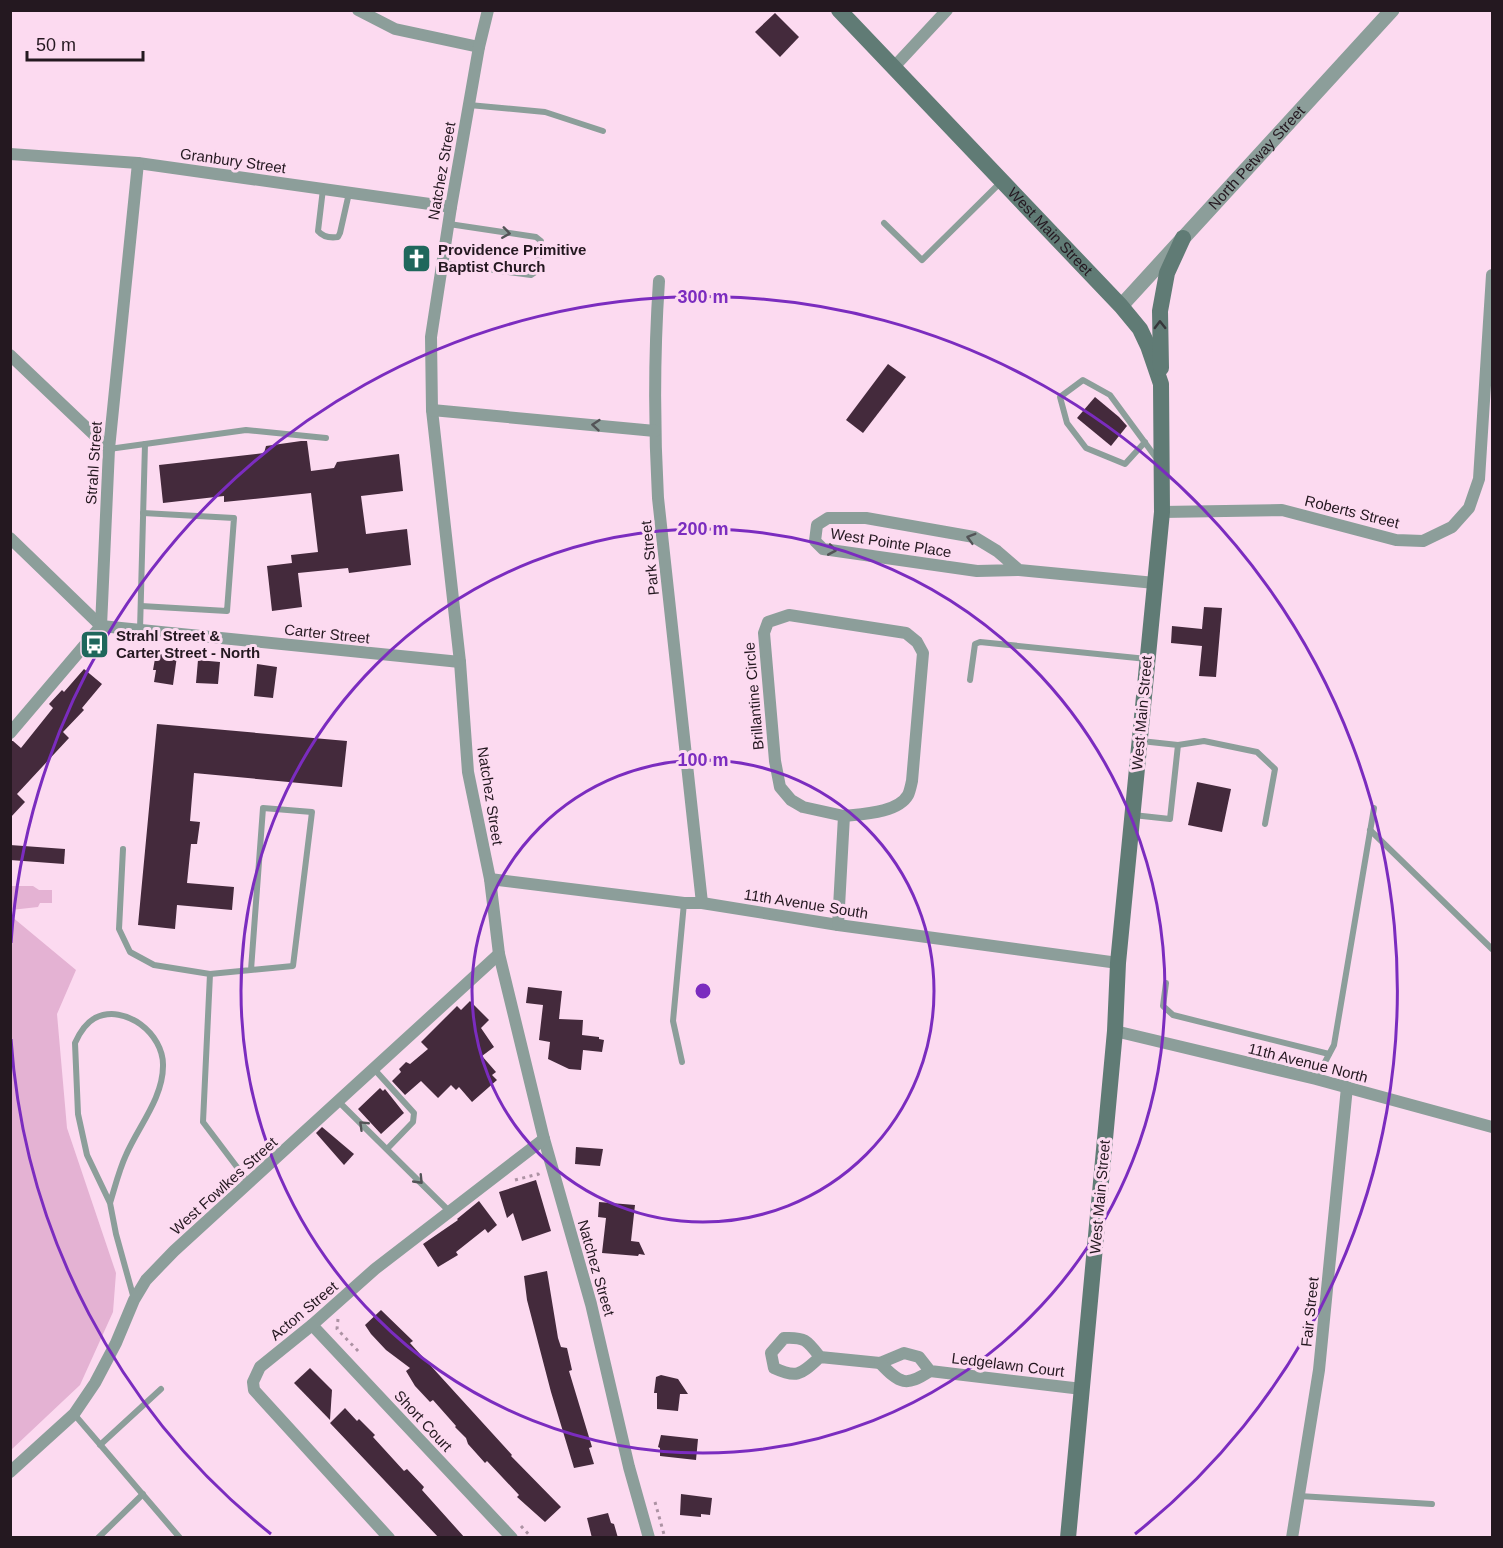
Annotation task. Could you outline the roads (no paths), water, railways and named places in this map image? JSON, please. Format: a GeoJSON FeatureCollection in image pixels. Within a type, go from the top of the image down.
{"type":"FeatureCollection","features":[{"type":"Feature","properties":{"kind":"main road","name":"West Main Street"},"geometry":{"type":"LineString","coordinates":[[839,10],[1121,306],[1144,338],[1161,384],[1161,512],[1118,963],[1115,1032],[1068,1538]]}},
{"type":"Feature","properties":{"kind":"main road"},"geometry":{"type":"LineString","coordinates":[[1161,384],[1160,311],[1167,273],[1183,238]]}},
{"type":"Feature","properties":{"kind":"street"},"geometry":{"type":"LineString","coordinates":[[357,10],[395,30],[479,47]]}},
{"type":"Feature","properties":{"kind":"street","name":"Natchez Street"},"geometry":{"type":"LineString","coordinates":[[488,10],[479,47],[448,224],[431,337],[432,410],[460,662],[468,772],[490,879],[499,954],[544,1139],[591,1304],[629,1467],[649,1538]]}},
{"type":"Feature","properties":{"kind":"street"},"geometry":{"type":"LineString","coordinates":[[894,67],[947,10]]}},
{"type":"Feature","properties":{"kind":"street","name":"North Petway Street"},"geometry":{"type":"LineString","coordinates":[[1121,306],[1392,10]]}},
{"type":"Feature","properties":{"kind":"street","name":"Granbury Street"},"geometry":{"type":"LineString","coordinates":[[10,154],[138,163],[451,207]]}},
{"type":"Feature","properties":{"kind":"street","name":"Strahl Street"},"geometry":{"type":"LineString","coordinates":[[101,626],[109,449],[138,163]]}},
{"type":"Feature","properties":{"kind":"street","name":"Roberts Street"},"geometry":{"type":"LineString","coordinates":[[1161,512],[1282,510],[1396,540],[1423,542],[1452,527],[1469,508],[1479,479],[1492,275]]}},
{"type":"Feature","properties":{"kind":"street","name":"Park Street"},"geometry":{"type":"LineString","coordinates":[[658,281],[655,330],[655,431],[658,498],[702,903]]}},
{"type":"Feature","properties":{"kind":"street"},"geometry":{"type":"LineString","coordinates":[[10,355],[109,449]]}},
{"type":"Feature","properties":{"kind":"street"},"geometry":{"type":"LineString","coordinates":[[432,410],[655,431]]}},
{"type":"Feature","properties":{"kind":"street","name":"West Pointe Place"},"geometry":{"type":"LineString","coordinates":[[1019,570],[997,551],[974,537],[866,518],[828,518],[817,525],[815,541],[822,549],[977,571],[1019,570],[1155,583]]}},
{"type":"Feature","properties":{"kind":"street"},"geometry":{"type":"LineString","coordinates":[[10,538],[101,626],[10,733]]}},
{"type":"Feature","properties":{"kind":"street","name":"Brillantine Circle"},"geometry":{"type":"LineString","coordinates":[[789,615],[906,633],[917,642],[924,654],[912,781],[908,795],[903,802],[884,811],[844,816],[803,807],[791,801],[780,787],[775,761],[764,633],[768,622],[789,615]]}},
{"type":"Feature","properties":{"kind":"street","name":"Carter Street"},"geometry":{"type":"LineString","coordinates":[[101,626],[460,662]]}},
{"type":"Feature","properties":{"kind":"street"},"geometry":{"type":"LineString","coordinates":[[838,926],[844,816]]}},
{"type":"Feature","properties":{"kind":"street","name":"11th Avenue South"},"geometry":{"type":"LineString","coordinates":[[490,879],[684,903],[702,903],[838,926],[1118,963]]}},
{"type":"Feature","properties":{"kind":"street","name":"West Fowlkes Street"},"geometry":{"type":"LineString","coordinates":[[10,1472],[74,1414],[116,1343],[134,1300],[146,1280],[174,1251],[499,954]]}},
{"type":"Feature","properties":{"kind":"street","name":"11th Avenue North"},"geometry":{"type":"LineString","coordinates":[[1115,1032],[1316,1079],[1492,1127]]}},
{"type":"Feature","properties":{"kind":"street","name":"Fair Street"},"geometry":{"type":"LineString","coordinates":[[1292,1538],[1319,1370],[1347,1087]]}},
{"type":"Feature","properties":{"kind":"street","name":"Acton Street"},"geometry":{"type":"LineString","coordinates":[[389,1538],[254,1390],[253,1382],[260,1367],[375,1269],[544,1139]]}},
{"type":"Feature","properties":{"kind":"street","name":"Short Court"},"geometry":{"type":"LineString","coordinates":[[312,1325],[512,1538]]}},
{"type":"Feature","properties":{"kind":"street","name":"Ledgelawn Court"},"geometry":{"type":"LineString","coordinates":[[819,1358],[880,1363],[904,1353],[919,1357],[930,1371]]}},
{"type":"Feature","properties":{"kind":"street","name":"Ledgelawn Court"},"geometry":{"type":"LineString","coordinates":[[880,1363],[895,1379],[914,1381],[930,1371],[1082,1389]]}},
{"type":"Feature","properties":{"kind":"lane"},"geometry":{"type":"LineString","coordinates":[[469,105],[545,112],[603,131]]}},
{"type":"Feature","properties":{"kind":"lane"},"geometry":{"type":"LineString","coordinates":[[884,223],[922,260],[1002,181]]}},
{"type":"Feature","properties":{"kind":"lane"},"geometry":{"type":"LineString","coordinates":[[323,189],[318,231],[322,235],[333,238],[338,237],[340,233],[349,193]]}},
{"type":"Feature","properties":{"kind":"lane"},"geometry":{"type":"LineString","coordinates":[[442,263],[531,275],[537,271],[541,241],[536,237],[448,224]]}},
{"type":"Feature","properties":{"kind":"lane"},"geometry":{"type":"LineString","coordinates":[[1145,442],[1125,464],[1086,448],[1067,423],[1060,397],[1083,380],[1110,395],[1145,442],[1161,464]]}},
{"type":"Feature","properties":{"kind":"lane"},"geometry":{"type":"LineString","coordinates":[[109,449],[246,430],[326,438]]}},
{"type":"Feature","properties":{"kind":"lane"},"geometry":{"type":"LineString","coordinates":[[140,630],[145,444]]}},
{"type":"Feature","properties":{"kind":"lane"},"geometry":{"type":"LineString","coordinates":[[141,606],[227,611],[234,518],[143,513]]}},
{"type":"Feature","properties":{"kind":"lane"},"geometry":{"type":"LineString","coordinates":[[970,680],[975,644],[980,642],[1147,659]]}},
{"type":"Feature","properties":{"kind":"lane"},"geometry":{"type":"LineString","coordinates":[[1139,741],[1178,745],[1204,741],[1257,753],[1275,769],[1265,824]]}},
{"type":"Feature","properties":{"kind":"lane"},"geometry":{"type":"LineString","coordinates":[[1132,815],[1170,819],[1178,745]]}},
{"type":"Feature","properties":{"kind":"lane"},"geometry":{"type":"LineString","coordinates":[[123,849],[119,929],[130,952],[154,965],[210,974],[293,966],[312,812],[263,808],[251,970]]}},
{"type":"Feature","properties":{"kind":"lane"},"geometry":{"type":"LineString","coordinates":[[1316,1079],[1334,1045],[1374,808]]}},
{"type":"Feature","properties":{"kind":"lane"},"geometry":{"type":"LineString","coordinates":[[1370,830],[1492,949]]}},
{"type":"Feature","properties":{"kind":"lane"},"geometry":{"type":"LineString","coordinates":[[682,1062],[673,1021],[684,903]]}},
{"type":"Feature","properties":{"kind":"lane"},"geometry":{"type":"LineString","coordinates":[[210,974],[203,1122],[249,1183]]}},
{"type":"Feature","properties":{"kind":"lane"},"geometry":{"type":"LineString","coordinates":[[1166,983],[1163,1005],[1173,1015],[1329,1054]]}},
{"type":"Feature","properties":{"kind":"lane"},"geometry":{"type":"LineString","coordinates":[[110,1203],[126,1155],[159,1089],[164,1065],[156,1042],[140,1024],[127,1016],[111,1014],[94,1019],[80,1032],[75,1043],[78,1114],[87,1155],[110,1203],[134,1300]]}},
{"type":"Feature","properties":{"kind":"lane"},"geometry":{"type":"LineString","coordinates":[[374,1069],[414,1113],[413,1122],[387,1149]]}},
{"type":"Feature","properties":{"kind":"lane"},"geometry":{"type":"LineString","coordinates":[[338,1101],[450,1212]]}},
{"type":"Feature","properties":{"kind":"lane"},"geometry":{"type":"LineString","coordinates":[[100,1445],[161,1389]]}},
{"type":"Feature","properties":{"kind":"lane"},"geometry":{"type":"LineString","coordinates":[[74,1414],[180,1538]]}},
{"type":"Feature","properties":{"kind":"lane"},"geometry":{"type":"LineString","coordinates":[[98,1538],[143,1494]]}},
{"type":"Feature","properties":{"kind":"lane"},"geometry":{"type":"LineString","coordinates":[[1299,1496],[1432,1504]]}},
{"type":"Feature","properties":{"kind":"place","name":"Providence Primitive Baptist Church"},"geometry":{"type":"Point","coordinates":[417,259]}},
{"type":"Feature","properties":{"kind":"place","name":"Strahl Street & Carter Street - North"},"geometry":{"type":"Point","coordinates":[95,645]}}]}
